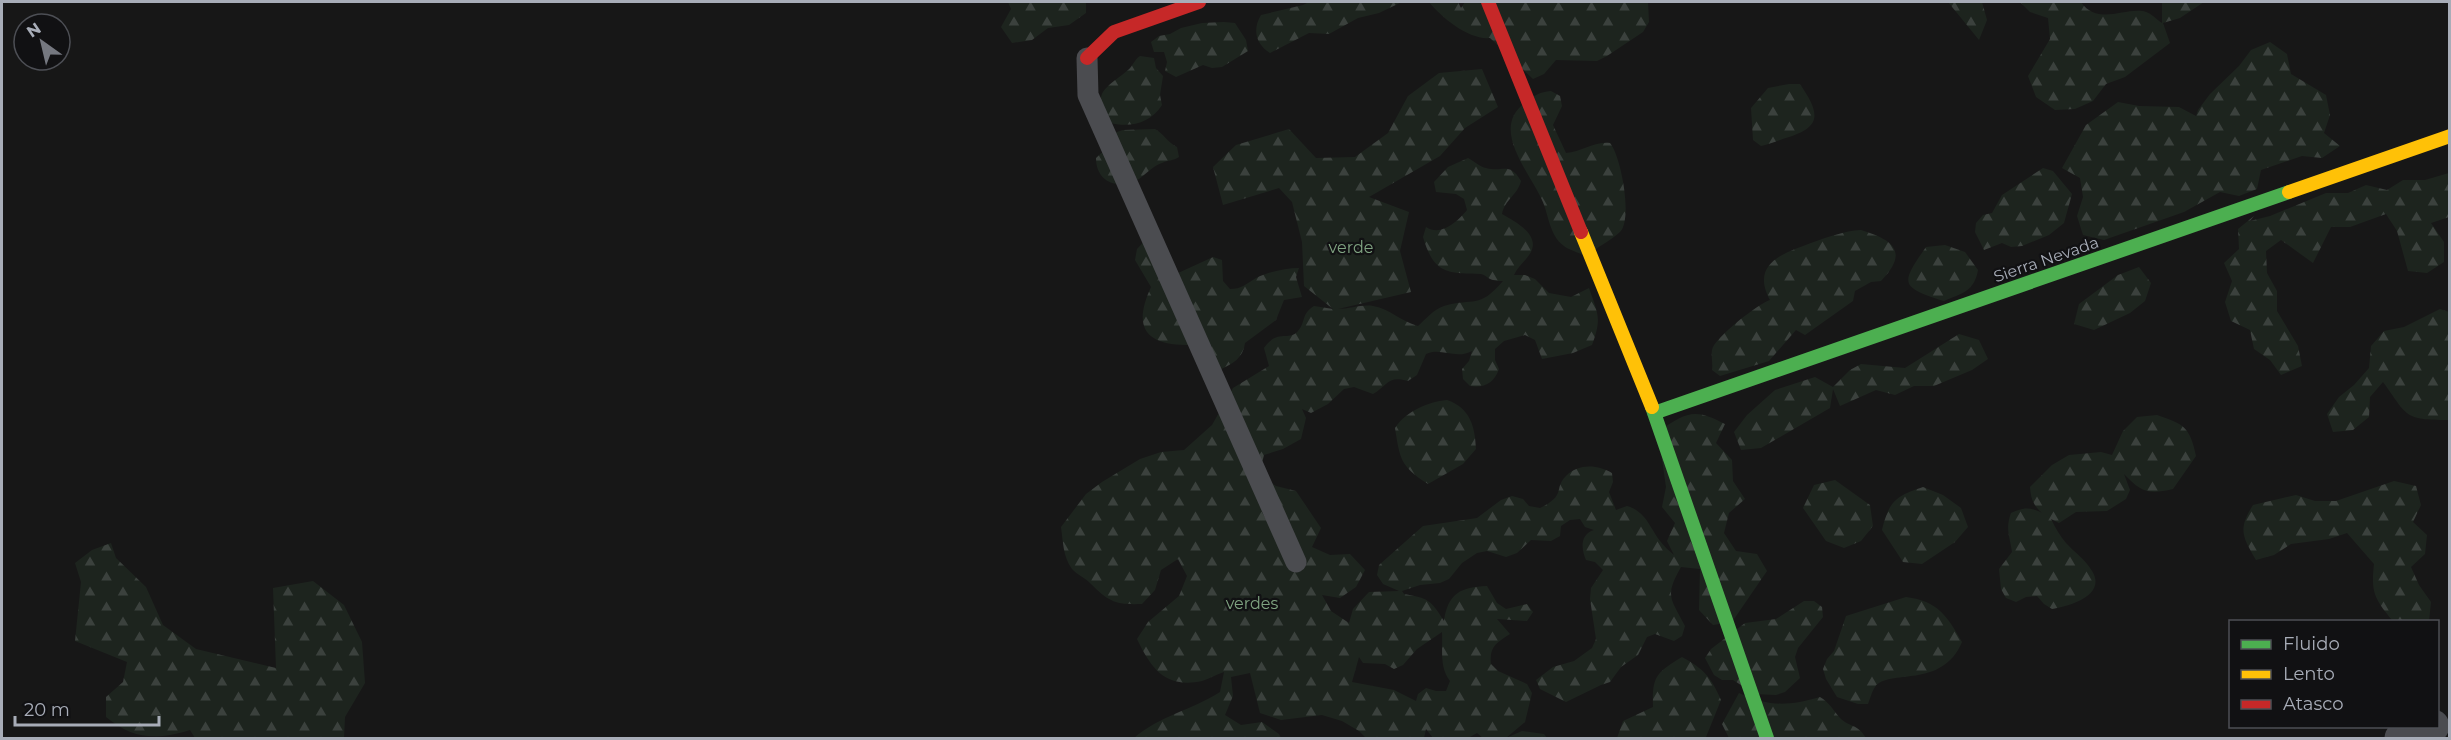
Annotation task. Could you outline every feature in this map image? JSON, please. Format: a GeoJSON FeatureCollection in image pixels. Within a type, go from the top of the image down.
{"type":"FeatureCollection","features":[{"type":"Feature","properties":{"kind":"street"},"geometry":{"type":"LineString","coordinates":[[1087,58],[1114,32],[1199,2]]}},
{"type":"Feature","properties":{"kind":"street"},"geometry":{"type":"LineString","coordinates":[[1488,2],[1654,413],[1767,738]]}},
{"type":"Feature","properties":{"kind":"street","name":"Sierra Nevada"},"geometry":{"type":"LineString","coordinates":[[1654,413],[2450,136]]}},
{"type":"Feature","properties":{"kind":"street"},"geometry":{"type":"LineString","coordinates":[[2401,738],[2428,728]]}},
{"type":"Feature","properties":{"kind":"lane"},"geometry":{"type":"LineString","coordinates":[[1087,58],[1088,95],[1296,561]]}},
{"type":"Feature","properties":{"kind":"green space"},"geometry":{"type":"Polygon","coordinates":[[[1008,2],[1086,2],[1086,13],[1069,25],[1048,28],[1032,40],[1012,43],[1001,27],[1011,9],[1008,2]]]}},
{"type":"Feature","properties":{"kind":"green space"},"geometry":{"type":"Polygon","coordinates":[[[1309,2],[1402,2],[1379,13],[1358,18],[1329,34],[1309,33],[1270,53],[1261,45],[1256,31],[1261,15],[1309,2]]]}},
{"type":"Feature","properties":{"kind":"green space"},"geometry":{"type":"Polygon","coordinates":[[[1429,2],[1458,2],[1461,8],[1465,2],[1648,2],[1649,22],[1643,32],[1597,61],[1556,60],[1544,74],[1533,79],[1490,38],[1482,38],[1465,32],[1448,21],[1429,2]]]}},
{"type":"Feature","properties":{"kind":"green space"},"geometry":{"type":"Polygon","coordinates":[[[1948,2],[1982,2],[1987,20],[1979,40],[1948,2]]]}},
{"type":"Feature","properties":{"kind":"green space"},"geometry":{"type":"Polygon","coordinates":[[[2020,2],[2081,2],[2096,13],[2104,15],[2138,11],[2148,13],[2162,23],[2162,2],[2204,2],[2180,18],[2163,23],[2170,43],[2125,77],[2106,84],[2093,101],[2075,109],[2055,110],[2036,97],[2028,76],[2050,39],[2048,18],[2030,12],[2020,2]]]}},
{"type":"Feature","properties":{"kind":"green space"},"geometry":{"type":"Polygon","coordinates":[[[1202,23],[1235,23],[1246,40],[1248,51],[1222,67],[1212,68],[1203,65],[1176,77],[1165,71],[1167,62],[1164,52],[1154,52],[1151,42],[1159,36],[1170,34],[1181,28],[1202,23]]]}},
{"type":"Feature","properties":{"kind":"green space"},"geometry":{"type":"Polygon","coordinates":[[[2270,42],[2287,54],[2291,74],[2326,95],[2330,115],[2324,133],[2340,146],[2322,158],[2302,156],[2261,170],[2257,189],[2239,196],[2220,192],[2184,212],[2104,240],[2083,235],[2077,216],[2083,197],[2080,178],[2062,168],[2086,125],[2118,102],[2139,106],[2179,107],[2196,116],[2210,94],[2239,66],[2251,50],[2270,42]]]}},
{"type":"Feature","properties":{"kind":"green space"},"geometry":{"type":"Polygon","coordinates":[[[1140,56],[1154,58],[1156,68],[1163,76],[1160,95],[1162,105],[1152,116],[1139,123],[1125,125],[1110,123],[1101,104],[1103,92],[1140,56]]]}},
{"type":"Feature","properties":{"kind":"green space","name":"verdes"},"geometry":{"type":"Polygon","coordinates":[[[1482,69],[1498,107],[1465,128],[1440,156],[1369,197],[1409,212],[1400,251],[1411,292],[1338,309],[1373,306],[1418,326],[1440,307],[1482,299],[1503,281],[1497,281],[1481,274],[1450,272],[1443,269],[1432,258],[1423,237],[1426,227],[1432,230],[1443,229],[1454,223],[1467,210],[1464,199],[1456,194],[1436,192],[1434,182],[1448,167],[1468,158],[1484,167],[1509,169],[1521,181],[1502,214],[1529,234],[1533,245],[1531,252],[1514,275],[1525,275],[1535,279],[1549,293],[1571,297],[1589,288],[1597,310],[1597,328],[1592,345],[1573,353],[1542,359],[1535,340],[1525,335],[1504,341],[1495,349],[1495,360],[1499,369],[1497,374],[1492,381],[1484,385],[1470,386],[1463,379],[1462,369],[1469,361],[1472,351],[1460,354],[1432,352],[1426,354],[1417,375],[1408,381],[1392,380],[1373,394],[1354,387],[1344,389],[1328,404],[1311,413],[1302,409],[1306,418],[1301,439],[1283,449],[1264,455],[1259,475],[1276,486],[1296,491],[1321,528],[1312,547],[1330,555],[1350,554],[1365,570],[1356,587],[1340,598],[1322,595],[1331,611],[1349,623],[1353,609],[1369,592],[1399,591],[1383,584],[1377,575],[1379,565],[1423,526],[1477,518],[1501,500],[1512,496],[1523,499],[1529,506],[1540,508],[1557,496],[1566,476],[1583,467],[1601,468],[1612,473],[1613,482],[1609,492],[1616,510],[1627,506],[1639,512],[1660,541],[1674,555],[1667,541],[1675,523],[1662,507],[1666,487],[1658,431],[1690,414],[1705,415],[1725,424],[1716,443],[1732,460],[1733,481],[1745,499],[1729,513],[1724,533],[1736,551],[1757,554],[1767,571],[1732,622],[1713,625],[1699,610],[1700,569],[1681,567],[1672,585],[1671,597],[1685,626],[1682,636],[1674,641],[1655,634],[1647,637],[1638,655],[1621,667],[1610,682],[1566,702],[1540,689],[1536,680],[1553,667],[1574,661],[1592,648],[1596,639],[1590,599],[1591,588],[1603,570],[1595,562],[1586,560],[1583,551],[1584,538],[1594,530],[1585,527],[1580,519],[1570,520],[1561,526],[1560,536],[1551,541],[1531,540],[1517,553],[1506,557],[1487,551],[1477,553],[1462,563],[1449,579],[1402,591],[1404,594],[1428,601],[1436,608],[1444,621],[1449,604],[1457,593],[1470,588],[1487,586],[1497,603],[1506,609],[1527,604],[1533,612],[1527,621],[1497,619],[1510,634],[1492,649],[1491,664],[1498,671],[1527,684],[1532,693],[1525,722],[1506,738],[1483,738],[1477,733],[1468,738],[1433,738],[1426,729],[1424,738],[1366,738],[1342,721],[1322,715],[1281,720],[1260,713],[1250,673],[1231,677],[1233,696],[1225,715],[1241,725],[1262,722],[1281,738],[1134,738],[1154,724],[1220,692],[1224,672],[1202,681],[1189,683],[1169,679],[1154,667],[1137,639],[1148,622],[1179,596],[1187,576],[1178,559],[1161,570],[1155,590],[1142,604],[1119,603],[1103,595],[1072,569],[1065,554],[1061,527],[1086,494],[1102,482],[1140,459],[1161,452],[1184,450],[1212,425],[1233,388],[1269,366],[1264,348],[1269,342],[1274,338],[1295,334],[1307,312],[1314,306],[1333,309],[1304,286],[1302,242],[1292,202],[1279,188],[1223,205],[1213,167],[1236,145],[1289,129],[1316,158],[1355,157],[1388,133],[1408,96],[1439,73],[1482,69]],[[1442,632],[1417,649],[1403,665],[1394,669],[1385,664],[1363,663],[1359,657],[1352,682],[1394,690],[1416,701],[1418,694],[1426,688],[1446,691],[1450,681],[1443,664],[1442,632]]]}},
{"type":"Feature","properties":{"kind":"green space"},"geometry":{"type":"Polygon","coordinates":[[[1800,84],[1814,110],[1813,123],[1800,133],[1761,146],[1753,140],[1751,108],[1768,88],[1800,84]]]}},
{"type":"Feature","properties":{"kind":"green space"},"geometry":{"type":"Polygon","coordinates":[[[1551,91],[1560,96],[1562,106],[1553,125],[1566,153],[1610,143],[1618,161],[1624,187],[1624,225],[1620,232],[1585,256],[1566,247],[1555,236],[1542,200],[1521,163],[1511,137],[1511,124],[1516,112],[1535,96],[1551,91]]]}},
{"type":"Feature","properties":{"kind":"green space"},"geometry":{"type":"Polygon","coordinates":[[[1155,129],[1177,147],[1179,157],[1159,164],[1131,183],[1116,184],[1104,178],[1097,166],[1096,158],[1111,144],[1114,133],[1123,130],[1155,129]]]}},
{"type":"Feature","properties":{"kind":"green space"},"geometry":{"type":"Polygon","coordinates":[[[2043,168],[2053,171],[2072,194],[2064,223],[2049,235],[2022,246],[2011,247],[2002,243],[1984,250],[1975,232],[1976,223],[1983,215],[1992,213],[2002,195],[2043,168]]]}},
{"type":"Feature","properties":{"kind":"green space"},"geometry":{"type":"Polygon","coordinates":[[[2449,173],[2449,217],[2431,223],[2444,242],[2444,262],[2427,273],[2408,271],[2397,231],[2386,214],[2350,227],[2331,227],[2313,263],[2281,240],[2266,251],[2267,273],[2277,291],[2277,311],[2298,346],[2302,366],[2281,375],[2270,360],[2254,349],[2250,330],[2231,321],[2225,302],[2232,281],[2224,263],[2239,249],[2238,229],[2254,216],[2250,221],[2270,216],[2326,193],[2348,193],[2366,185],[2387,190],[2403,180],[2425,180],[2449,173]]]}},
{"type":"Feature","properties":{"kind":"green space"},"geometry":{"type":"Polygon","coordinates":[[[1861,230],[1882,238],[1894,248],[1896,255],[1894,262],[1881,281],[1871,282],[1855,291],[1853,301],[1805,335],[1796,330],[1769,361],[1720,376],[1712,370],[1712,350],[1720,338],[1747,314],[1770,300],[1764,277],[1773,261],[1811,243],[1842,233],[1861,230]]]}},
{"type":"Feature","properties":{"kind":"green space","name":"verde"},"geometry":{"type":"Polygon","coordinates":[[[1152,233],[1176,274],[1213,257],[1222,260],[1223,281],[1230,289],[1234,289],[1271,272],[1299,268],[1296,277],[1302,297],[1284,300],[1276,320],[1245,343],[1242,353],[1236,360],[1219,370],[1190,345],[1163,342],[1153,338],[1143,324],[1145,301],[1151,287],[1135,260],[1137,249],[1152,233]]]}},
{"type":"Feature","properties":{"kind":"green space"},"geometry":{"type":"Polygon","coordinates":[[[1945,245],[1965,252],[1978,270],[1974,283],[1966,291],[1944,301],[1912,288],[1909,277],[1926,247],[1945,245]]]}},
{"type":"Feature","properties":{"kind":"green space"},"geometry":{"type":"Polygon","coordinates":[[[2139,267],[2151,283],[2145,301],[2130,313],[2094,330],[2074,324],[2079,304],[2118,275],[2139,267]]]}},
{"type":"Feature","properties":{"kind":"green space"},"geometry":{"type":"Polygon","coordinates":[[[2440,309],[2449,312],[2449,420],[2423,419],[2408,414],[2383,382],[2370,397],[2369,417],[2353,430],[2333,432],[2327,414],[2339,397],[2369,368],[2371,346],[2384,331],[2404,327],[2440,309]]]}},
{"type":"Feature","properties":{"kind":"green space"},"geometry":{"type":"Polygon","coordinates":[[[1959,334],[1979,340],[1988,359],[1972,370],[1934,386],[1914,386],[1895,395],[1876,390],[1840,406],[1833,389],[1830,408],[1761,448],[1741,450],[1734,432],[1747,415],[1775,390],[1815,377],[1833,387],[1850,370],[1861,364],[1905,368],[1959,334]]]}},
{"type":"Feature","properties":{"kind":"green space"},"geometry":{"type":"Polygon","coordinates":[[[1447,400],[1455,403],[1470,419],[1476,449],[1463,464],[1428,484],[1412,472],[1403,461],[1395,428],[1418,408],[1447,400]]]}},
{"type":"Feature","properties":{"kind":"green space"},"geometry":{"type":"Polygon","coordinates":[[[2157,415],[2174,421],[2184,428],[2191,439],[2196,456],[2173,489],[2151,492],[2135,485],[2124,474],[2130,490],[2126,499],[2107,511],[2076,512],[2059,523],[2051,519],[2069,547],[2092,571],[2095,587],[2091,593],[2077,602],[2052,609],[2037,596],[2026,597],[2016,602],[2006,598],[2001,589],[1999,569],[2012,552],[2008,528],[2011,513],[2027,508],[2042,513],[2033,502],[2030,487],[2052,465],[2069,455],[2101,452],[2112,455],[2123,431],[2137,417],[2157,415]]]}},
{"type":"Feature","properties":{"kind":"green space"},"geometry":{"type":"Polygon","coordinates":[[[1835,480],[1870,505],[1873,526],[1861,541],[1844,548],[1826,541],[1803,508],[1814,485],[1835,480]]]}},
{"type":"Feature","properties":{"kind":"green space"},"geometry":{"type":"Polygon","coordinates":[[[2394,481],[2416,486],[2421,505],[2413,522],[2427,535],[2425,554],[2411,567],[2419,585],[2431,602],[2429,620],[2392,620],[2375,594],[2374,564],[2347,533],[2329,539],[2291,544],[2274,555],[2256,560],[2244,532],[2245,520],[2253,505],[2296,495],[2315,501],[2336,501],[2394,481]]]}},
{"type":"Feature","properties":{"kind":"green space"},"geometry":{"type":"Polygon","coordinates":[[[1923,487],[1943,495],[1961,508],[1968,527],[1955,542],[1922,564],[1903,562],[1882,530],[1888,512],[1895,501],[1906,493],[1923,487]]]}},
{"type":"Feature","properties":{"kind":"green space"},"geometry":{"type":"Polygon","coordinates":[[[111,543],[116,558],[146,587],[163,625],[196,649],[276,668],[273,588],[313,581],[344,605],[362,642],[365,683],[345,717],[344,738],[195,738],[190,730],[167,735],[146,736],[126,730],[106,717],[106,697],[123,682],[127,662],[75,641],[81,582],[75,563],[92,550],[111,543]]]}},
{"type":"Feature","properties":{"kind":"green space"},"geometry":{"type":"Polygon","coordinates":[[[1906,597],[1934,606],[1946,617],[1962,642],[1953,657],[1942,667],[1929,672],[1882,682],[1875,687],[1868,704],[1858,704],[1837,697],[1823,669],[1827,659],[1834,651],[1846,616],[1906,597]]]}},
{"type":"Feature","properties":{"kind":"green space"},"geometry":{"type":"Polygon","coordinates":[[[1804,601],[1814,601],[1822,607],[1823,617],[1798,648],[1795,657],[1800,678],[1785,692],[1776,695],[1755,694],[1733,680],[1722,680],[1714,675],[1705,658],[1711,649],[1745,623],[1776,619],[1804,601]]]}},
{"type":"Feature","properties":{"kind":"green space"},"geometry":{"type":"Polygon","coordinates":[[[1682,657],[1706,674],[1721,700],[1706,737],[1708,738],[1617,738],[1623,721],[1653,707],[1653,688],[1657,676],[1682,657]]]}},
{"type":"Feature","properties":{"kind":"green space"},"geometry":{"type":"Polygon","coordinates":[[[1739,693],[1760,701],[1779,704],[1820,697],[1840,718],[1860,730],[1866,738],[1729,738],[1722,724],[1739,693]]]}},
{"type":"Feature","properties":{"kind":"green space"},"geometry":{"type":"Polygon","coordinates":[[[1522,731],[1544,734],[1547,738],[1506,738],[1522,731]]]}},
{"type":"Feature","properties":{"kind":"traffic: fast"},"geometry":{"type":"LineString","coordinates":[[1654,413],[2289,192]]}},
{"type":"Feature","properties":{"kind":"traffic: fast"},"geometry":{"type":"LineString","coordinates":[[1652,407],[1767,738]]}},
{"type":"Feature","properties":{"kind":"traffic: slow"},"geometry":{"type":"LineString","coordinates":[[2289,192],[2450,136]]}},
{"type":"Feature","properties":{"kind":"traffic: slow"},"geometry":{"type":"LineString","coordinates":[[1581,232],[1652,407]]}},
{"type":"Feature","properties":{"kind":"traffic: jam"},"geometry":{"type":"LineString","coordinates":[[1087,58],[1114,32],[1199,2]]}},
{"type":"Feature","properties":{"kind":"traffic: jam"},"geometry":{"type":"LineString","coordinates":[[1488,2],[1581,232]]}}]}
